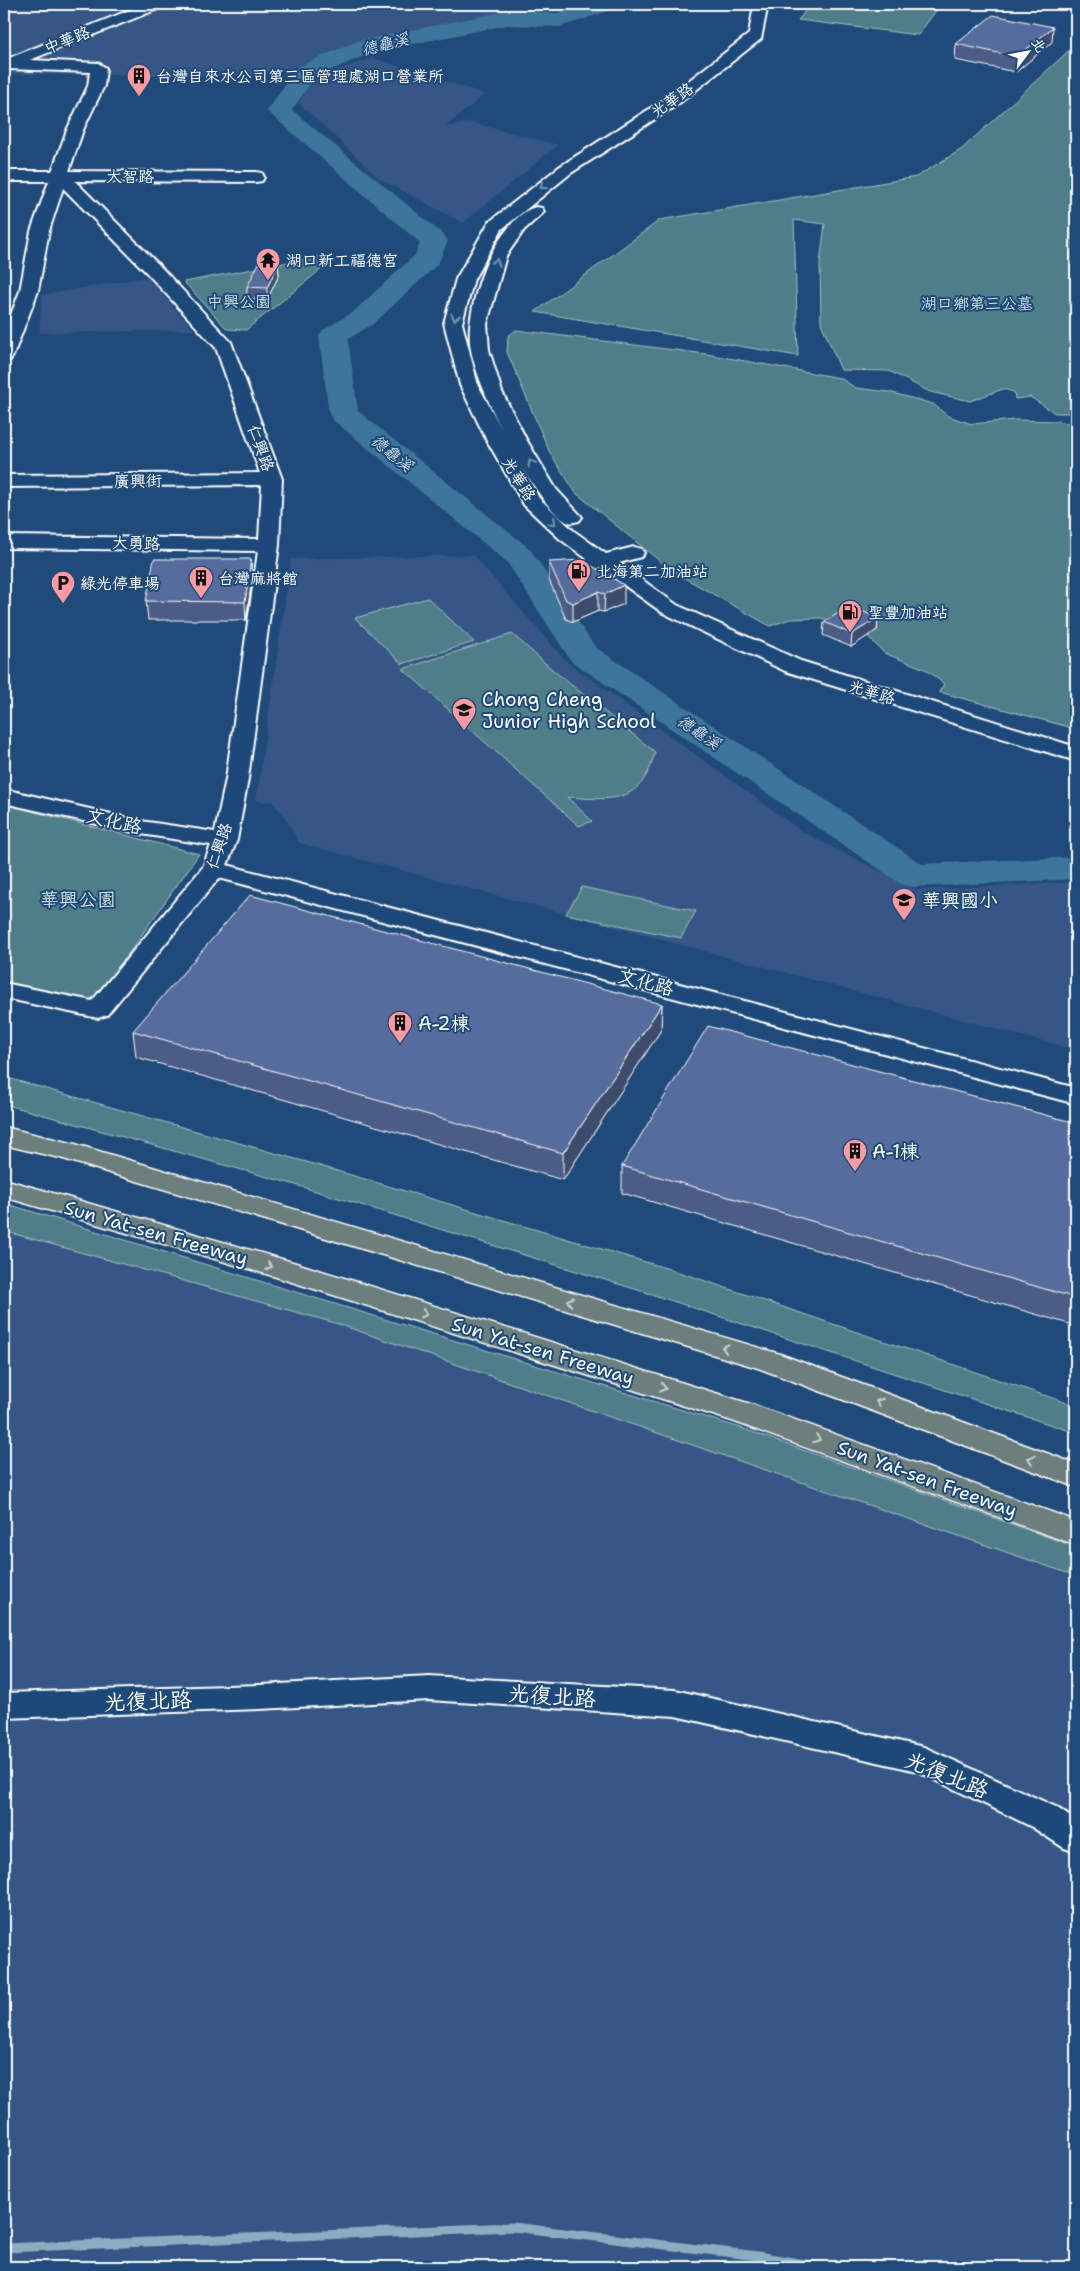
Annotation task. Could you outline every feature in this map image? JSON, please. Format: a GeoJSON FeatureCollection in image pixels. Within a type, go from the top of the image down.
{"type":"FeatureCollection","features":[{"type":"Feature","properties":{"kind":"highway"},"geometry":{"type":"LineString","coordinates":[[4,1136],[74,1153],[769,1361],[1076,1476]]}},
{"type":"Feature","properties":{"kind":"highway","name":"Sun Yat-sen Freeway"},"geometry":{"type":"LineString","coordinates":[[4,1188],[286,1270],[742,1412],[1076,1533]]}},
{"type":"Feature","properties":{"kind":"street","name":"中華路"},"geometry":{"type":"LineString","coordinates":[[5,68],[158,4]]}},
{"type":"Feature","properties":{"kind":"street","name":"光華路"},"geometry":{"type":"LineString","coordinates":[[611,559],[567,535],[531,501],[496,439],[469,385],[452,323],[465,279],[494,226],[565,170],[742,49],[756,36],[749,29],[761,4]]}},
{"type":"Feature","properties":{"kind":"street","name":"光華路"},"geometry":{"type":"LineString","coordinates":[[771,4],[765,38],[736,67],[692,102],[580,174],[545,209],[518,226],[497,256],[478,324],[480,350],[493,392],[508,423],[548,492],[611,559],[670,609],[798,663],[1076,754]]}},
{"type":"Feature","properties":{"kind":"street"},"geometry":{"type":"LineString","coordinates":[[4,356],[29,291],[40,230],[75,130],[96,86],[98,68],[5,68]]}},
{"type":"Feature","properties":{"kind":"street","name":"大智路"},"geometry":{"type":"LineString","coordinates":[[4,176],[256,177]]}},
{"type":"Feature","properties":{"kind":"street","name":"仁興路"},"geometry":{"type":"LineString","coordinates":[[4,991],[98,1010],[214,869],[225,840],[237,779],[269,545],[272,478],[225,346],[60,176]]}},
{"type":"Feature","properties":{"kind":"street","name":"廣興街"},"geometry":{"type":"LineString","coordinates":[[4,481],[272,478]]}},
{"type":"Feature","properties":{"kind":"street","name":"大勇路"},"geometry":{"type":"LineString","coordinates":[[4,542],[269,545]]}},
{"type":"Feature","properties":{"kind":"street","name":"光華路"},"geometry":{"type":"LineString","coordinates":[[798,663],[1076,741]]}},
{"type":"Feature","properties":{"kind":"street","name":"文化路"},"geometry":{"type":"LineString","coordinates":[[4,796],[149,830],[225,840]]}},
{"type":"Feature","properties":{"kind":"street","name":"文化路"},"geometry":{"type":"LineString","coordinates":[[214,869],[1076,1096]]}},
{"type":"Feature","properties":{"kind":"street","name":"光復北路"},"geometry":{"type":"LineString","coordinates":[[4,1706],[429,1688],[675,1703],[924,1760],[1044,1817],[1076,1838]]}},
{"type":"Feature","properties":{"kind":"shaded area"},"geometry":{"type":"Polygon","coordinates":[[[4,4],[584,4],[255,76],[4,74],[4,4]]]}},
{"type":"Feature","properties":{"kind":"shaded area"},"geometry":{"type":"Polygon","coordinates":[[[373,58],[485,94],[445,127],[470,122],[558,145],[463,223],[380,179],[299,103],[312,79],[373,58]]]}},
{"type":"Feature","properties":{"kind":"shaded area"},"geometry":{"type":"Polygon","coordinates":[[[147,277],[194,330],[39,333],[42,295],[147,277]]]}},
{"type":"Feature","properties":{"kind":"shaded area","name":"Chong Cheng Junior High School"},"geometry":{"type":"Polygon","coordinates":[[[473,555],[566,661],[803,832],[917,890],[1076,882],[1076,1050],[299,843],[284,815],[273,802],[256,801],[291,559],[473,555]]]}},
{"type":"Feature","properties":{"kind":"shaded area"},"geometry":{"type":"Polygon","coordinates":[[[4,1228],[405,1336],[1076,1569],[1076,2267],[4,2267],[4,1228]]]}},
{"type":"Feature","properties":{"kind":"green space"},"geometry":{"type":"Polygon","coordinates":[[[811,4],[941,4],[918,35],[798,20],[811,4]]]}},
{"type":"Feature","properties":{"kind":"green space","name":"湖口鄉第三公墓"},"geometry":{"type":"Polygon","coordinates":[[[1076,44],[1076,413],[1055,413],[1030,397],[1015,399],[1014,392],[1003,389],[970,401],[930,392],[889,371],[841,370],[821,323],[820,263],[825,224],[794,220],[798,356],[535,312],[660,220],[916,177],[962,149],[1076,44]]]}},
{"type":"Feature","properties":{"kind":"green space","name":"中興公園"},"geometry":{"type":"Polygon","coordinates":[[[321,256],[329,263],[246,330],[227,329],[184,282],[321,256]]]}},
{"type":"Feature","properties":{"kind":"green space"},"geometry":{"type":"Polygon","coordinates":[[[516,330],[706,354],[840,378],[856,388],[889,392],[933,404],[948,416],[972,424],[1014,420],[1058,421],[1076,425],[1076,729],[939,692],[944,684],[925,669],[884,653],[861,629],[821,618],[790,619],[770,626],[672,571],[576,493],[550,453],[507,352],[508,336],[516,330]]]}},
{"type":"Feature","properties":{"kind":"green space"},"geometry":{"type":"Polygon","coordinates":[[[428,598],[474,642],[402,664],[355,618],[428,598]]]}},
{"type":"Feature","properties":{"kind":"green space"},"geometry":{"type":"Polygon","coordinates":[[[512,634],[553,670],[655,752],[642,782],[623,796],[598,799],[567,797],[592,821],[579,826],[403,669],[512,634]]]}},
{"type":"Feature","properties":{"kind":"green space","name":"華興公園"},"geometry":{"type":"Polygon","coordinates":[[[4,804],[199,854],[95,1001],[4,983],[4,804]]]}},
{"type":"Feature","properties":{"kind":"green space"},"geometry":{"type":"Polygon","coordinates":[[[582,887],[696,911],[681,938],[566,914],[582,887]]]}},
{"type":"Feature","properties":{"kind":"green space"},"geometry":{"type":"Polygon","coordinates":[[[4,1077],[317,1165],[676,1271],[1076,1406],[1076,1433],[654,1295],[296,1185],[4,1104],[4,1077]]]}},
{"type":"Feature","properties":{"kind":"green space"},"geometry":{"type":"Polygon","coordinates":[[[4,1203],[741,1428],[1076,1547],[1076,1576],[335,1323],[4,1231],[4,1203]]]}},
{"type":"Feature","properties":{"kind":"building"},"geometry":{"type":"Polygon","coordinates":[[[993,15],[1053,27],[1017,57],[956,44],[993,15]]]}},
{"type":"Feature","properties":{"kind":"building"},"geometry":{"type":"Polygon","coordinates":[[[259,263],[278,264],[267,288],[247,287],[259,263]]]}},
{"type":"Feature","properties":{"kind":"building"},"geometry":{"type":"Polygon","coordinates":[[[154,559],[251,559],[245,602],[146,601],[154,559]]]}},
{"type":"Feature","properties":{"kind":"building"},"geometry":{"type":"Polygon","coordinates":[[[582,560],[624,585],[605,594],[598,592],[573,603],[566,600],[549,562],[582,560]]]}},
{"type":"Feature","properties":{"kind":"building"},"geometry":{"type":"Polygon","coordinates":[[[850,606],[878,618],[852,634],[824,622],[850,606]]]}},
{"type":"Feature","properties":{"kind":"building","name":"A-2棟"},"geometry":{"type":"Polygon","coordinates":[[[250,895],[662,1004],[563,1153],[133,1031],[250,895]]]}},
{"type":"Feature","properties":{"kind":"building","name":"A-1棟"},"geometry":{"type":"Polygon","coordinates":[[[708,1026],[1076,1123],[1076,1298],[622,1166],[708,1026]]]}},
{"type":"Feature","properties":{"kind":"waterway","name":"德龜溪"},"geometry":{"type":"LineString","coordinates":[[606,4],[560,20],[507,18],[366,46],[306,72],[279,111],[434,241],[428,258],[363,318],[333,336],[344,414],[519,556],[583,654],[914,876],[1076,868]]}},
{"type":"Feature","properties":{"kind":"waterway"},"geometry":{"type":"LineString","coordinates":[[4,2248],[513,2227],[758,2256],[821,2267]]}},
{"type":"Feature","properties":{"kind":"place","name":"台灣自來水公司第三區管理處湖口營業所"},"geometry":{"type":"Point","coordinates":[139,97]}},
{"type":"Feature","properties":{"kind":"place","name":"湖口新工福德宮"},"geometry":{"type":"Point","coordinates":[268,281]}},
{"type":"Feature","properties":{"kind":"place","name":"北海第二加油站"},"geometry":{"type":"Point","coordinates":[579,592]}},
{"type":"Feature","properties":{"kind":"place","name":"台灣麻將館"},"geometry":{"type":"Point","coordinates":[201,599]}},
{"type":"Feature","properties":{"kind":"place","name":"綠光停車場"},"geometry":{"type":"Point","coordinates":[63,604]}},
{"type":"Feature","properties":{"kind":"place","name":"聖豐加油站"},"geometry":{"type":"Point","coordinates":[850,633]}},
{"type":"Feature","properties":{"kind":"place","name":"Chong Cheng Junior High School"},"geometry":{"type":"Point","coordinates":[464,731]}},
{"type":"Feature","properties":{"kind":"place","name":"華興國小"},"geometry":{"type":"Point","coordinates":[904,921]}},
{"type":"Feature","properties":{"kind":"place","name":"A-2棟"},"geometry":{"type":"Point","coordinates":[400,1044]}},
{"type":"Feature","properties":{"kind":"place","name":"A-1棟"},"geometry":{"type":"Point","coordinates":[855,1172]}}]}
